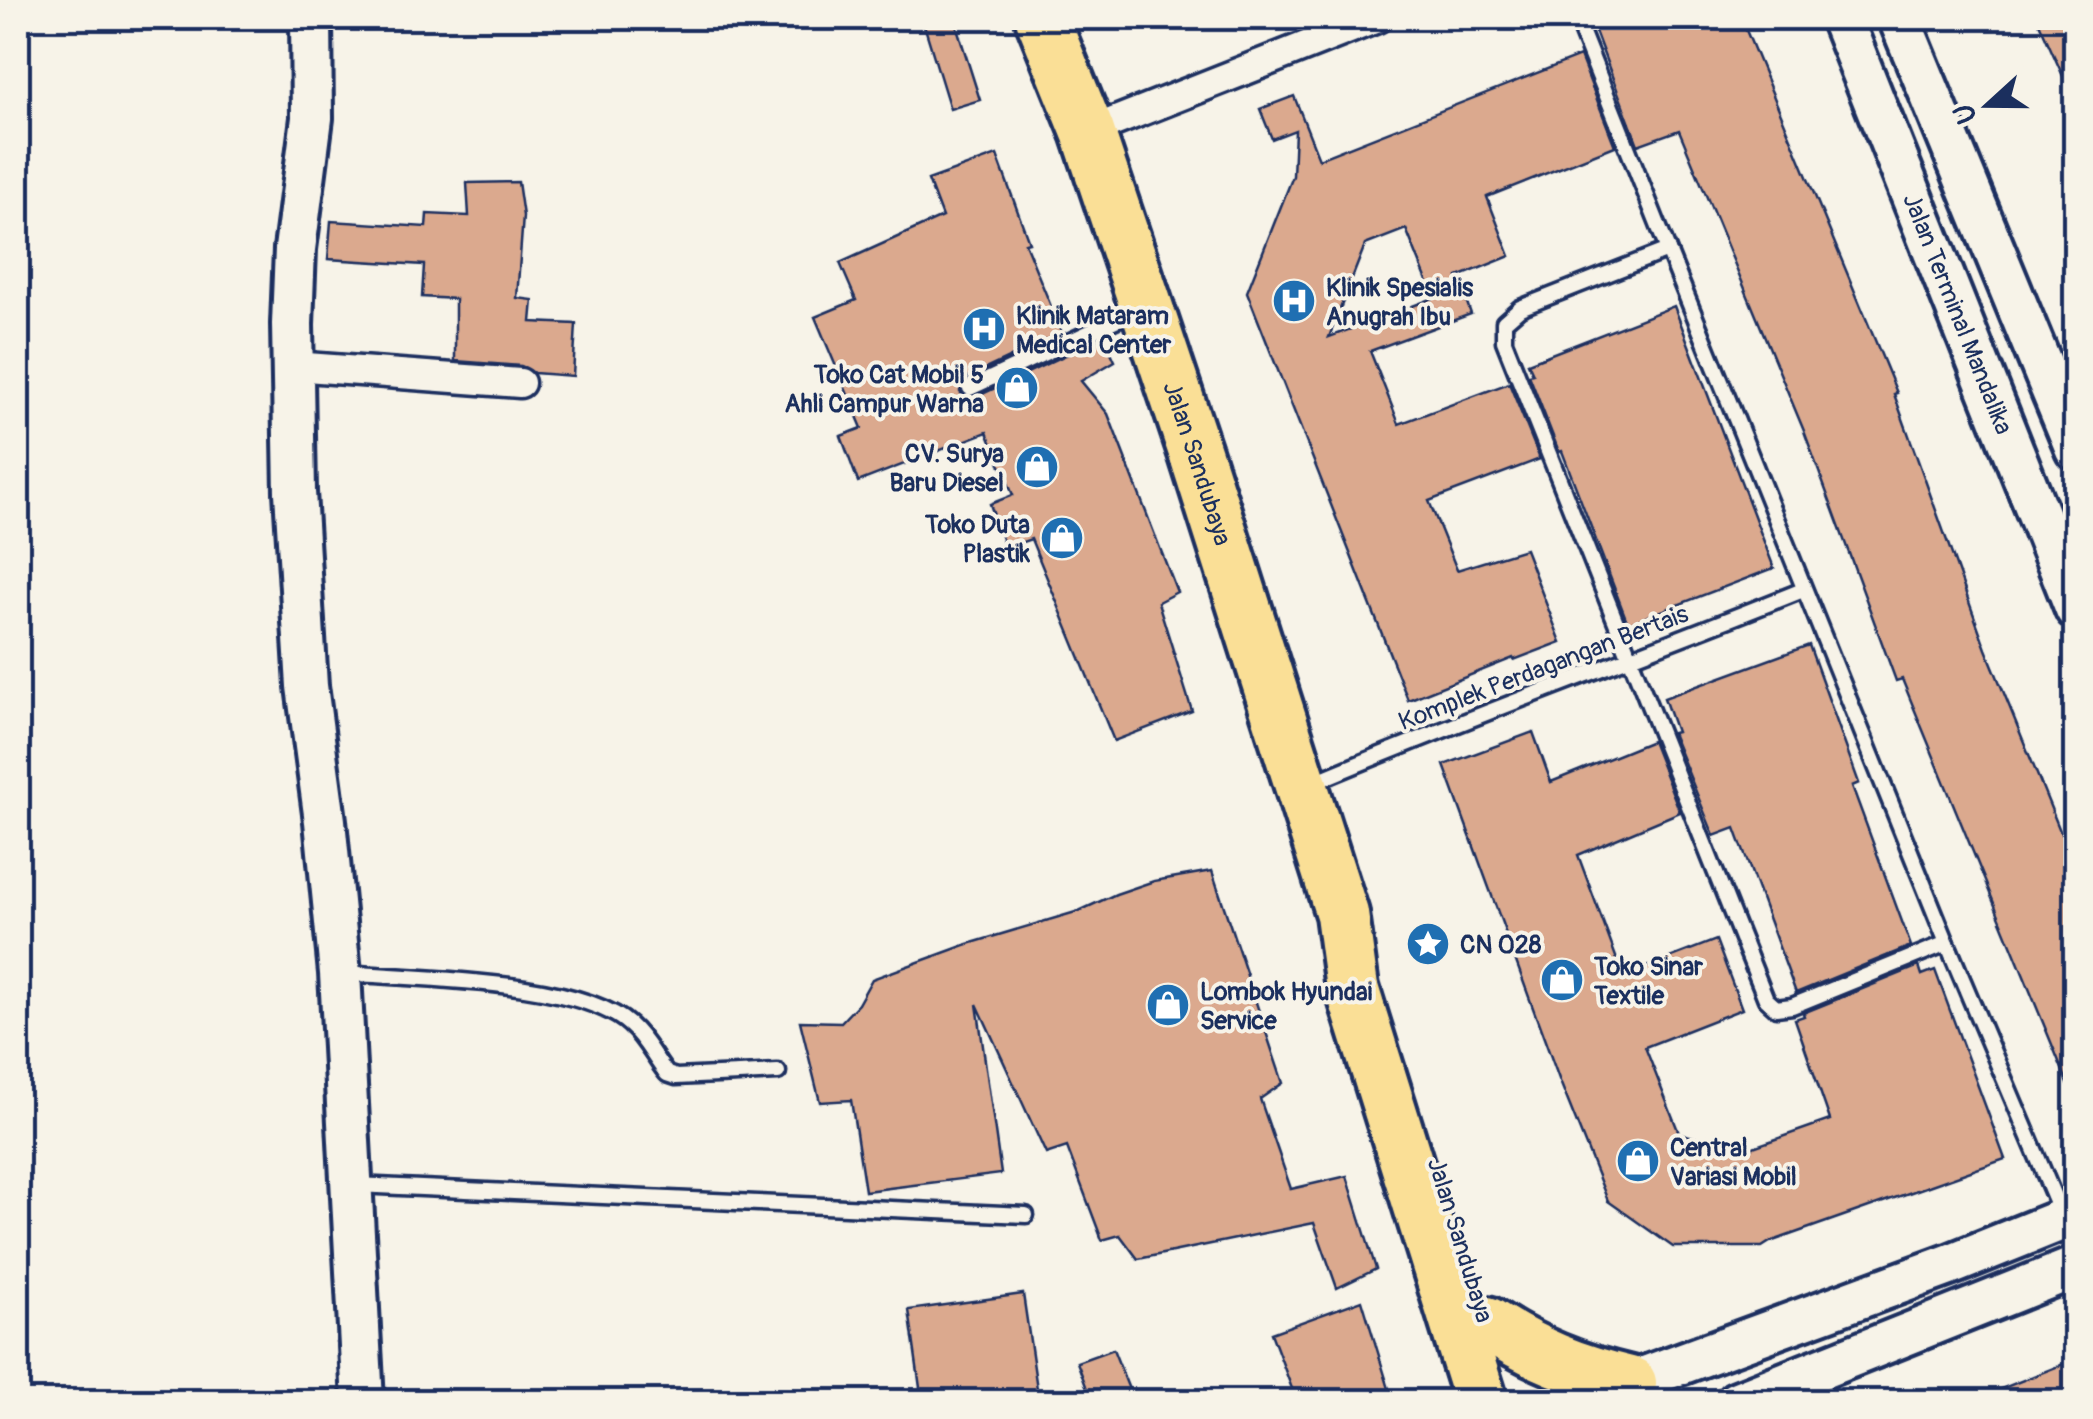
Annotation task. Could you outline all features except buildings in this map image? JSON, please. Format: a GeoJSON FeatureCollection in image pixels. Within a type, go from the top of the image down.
{"type":"FeatureCollection","features":[{"type":"Feature","properties":{"kind":"highway","name":"Jalan Sandubaya"},"geometry":{"type":"LineString","coordinates":[[1042,18],[1088,132],[1342,914],[1352,988],[1481,1402]]}},
{"type":"Feature","properties":{"kind":"highway","name":"Jalan Sandubaya"},"geometry":{"type":"LineString","coordinates":[[1342,914],[1378,978],[1511,1402]]}},
{"type":"Feature","properties":{"kind":"highway"},"geometry":{"type":"LineString","coordinates":[[1487,1324],[1531,1351],[1580,1371],[1630,1383]]}},
{"type":"Feature","properties":{"kind":"street"},"geometry":{"type":"LineString","coordinates":[[311,18],[312,118],[295,249],[295,492],[307,686],[340,973],[364,1402]]}},
{"type":"Feature","properties":{"kind":"street"},"geometry":{"type":"LineString","coordinates":[[1088,132],[1377,18]]}},
{"type":"Feature","properties":{"kind":"street","name":"Jalan Terminal Mandalika"},"geometry":{"type":"LineString","coordinates":[[1841,18],[2076,610]]}},
{"type":"Feature","properties":{"kind":"street"},"geometry":{"type":"LineString","coordinates":[[1899,18],[2076,449]]}},
{"type":"Feature","properties":{"kind":"street"},"geometry":{"type":"LineString","coordinates":[[293,366],[520,383]]}},
{"type":"Feature","properties":{"kind":"street"},"geometry":{"type":"LineString","coordinates":[[1577,1402],[2069,1216]]}},
{"type":"Feature","properties":{"kind":"street"},"geometry":{"type":"LineString","coordinates":[[1737,1402],[2076,1266]]}},
{"type":"Feature","properties":{"kind":"lane"},"geometry":{"type":"LineString","coordinates":[[1576,18],[1947,943],[2069,1216]]}},
{"type":"Feature","properties":{"kind":"lane"},"geometry":{"type":"LineString","coordinates":[[1668,250],[1520,308],[1504,322],[1504,341],[1766,999],[1776,1008],[1792,1006],[1947,943]]}},
{"type":"Feature","properties":{"kind":"lane"},"geometry":{"type":"LineString","coordinates":[[970,388],[1144,306]]}},
{"type":"Feature","properties":{"kind":"lane","name":"Komplek Perdagangan Bertais"},"geometry":{"type":"LineString","coordinates":[[1300,788],[1416,739],[1630,660],[1803,590]]}},
{"type":"Feature","properties":{"kind":"lane"},"geometry":{"type":"LineString","coordinates":[[340,973],[514,988],[590,1003],[628,1022],[667,1074],[676,1077],[778,1072]]}},
{"type":"Feature","properties":{"kind":"lane"},"geometry":{"type":"LineString","coordinates":[[350,1184],[1026,1215]]}},
{"type":"Feature","properties":{"kind":"place","name":"Klinik Spesialis Anugrah Ibu"},"geometry":{"type":"Point","coordinates":[1294,301]}},
{"type":"Feature","properties":{"kind":"place","name":"Klinik Mataram Medical Center"},"geometry":{"type":"Point","coordinates":[984,329]}},
{"type":"Feature","properties":{"kind":"place","name":"Toko Cat Mobil 5 Ahli Campur Warna"},"geometry":{"type":"Point","coordinates":[1017,388]}},
{"type":"Feature","properties":{"kind":"place","name":"CV. Surya Baru Diesel"},"geometry":{"type":"Point","coordinates":[1037,467]}},
{"type":"Feature","properties":{"kind":"place","name":"Toko Duta Plastik"},"geometry":{"type":"Point","coordinates":[1062,538]}},
{"type":"Feature","properties":{"kind":"place","name":"CN 028"},"geometry":{"type":"Point","coordinates":[1428,944]}},
{"type":"Feature","properties":{"kind":"place","name":"Toko Sinar Textile"},"geometry":{"type":"Point","coordinates":[1562,980]}},
{"type":"Feature","properties":{"kind":"place","name":"Lombok Hyundai Service"},"geometry":{"type":"Point","coordinates":[1168,1005]}},
{"type":"Feature","properties":{"kind":"place","name":"Central Variasi Mobil"},"geometry":{"type":"Point","coordinates":[1638,1161]}}]}
